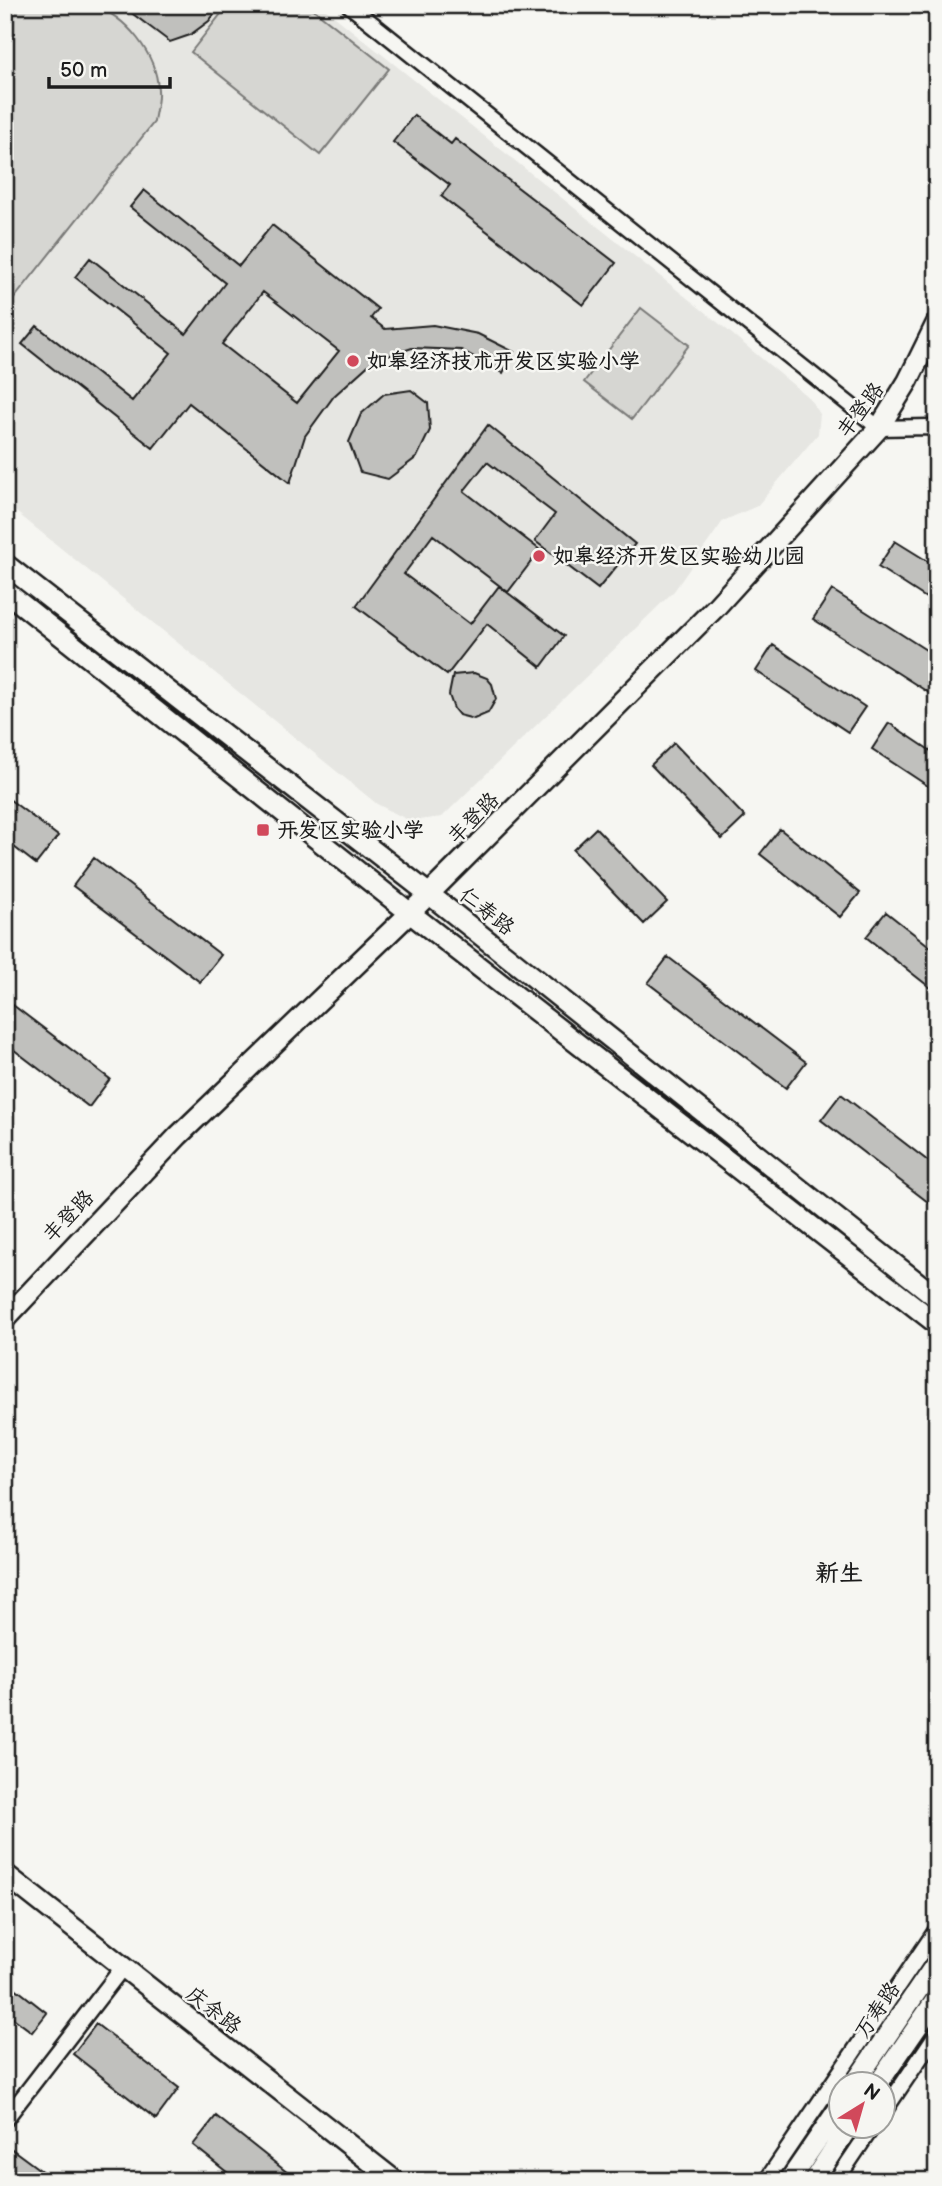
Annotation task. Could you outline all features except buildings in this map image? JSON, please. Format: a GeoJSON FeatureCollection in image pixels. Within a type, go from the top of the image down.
{"type":"FeatureCollection","features":[{"type":"Feature","properties":{"kind":"main road","name":"丰登路"},"geometry":{"type":"LineString","coordinates":[[5,1319],[30,1289],[178,1136],[410,913],[716,607],[880,428],[908,381],[937,322]]}},
{"type":"Feature","properties":{"kind":"main road","name":"仁寿路"},"geometry":{"type":"LineString","coordinates":[[5,564],[429,894],[937,1298]]}},
{"type":"Feature","properties":{"kind":"main road"},"geometry":{"type":"LineString","coordinates":[[5,590],[410,913],[937,1324]]}},
{"type":"Feature","properties":{"kind":"main road","name":"庆余路"},"geometry":{"type":"LineString","coordinates":[[5,1874],[395,2181]]}},
{"type":"Feature","properties":{"kind":"main road","name":"万寿路"},"geometry":{"type":"LineString","coordinates":[[864,2070],[937,1962]]}},
{"type":"Feature","properties":{"kind":"main road","name":"万寿路"},"geometry":{"type":"LineString","coordinates":[[888,2070],[937,1998]]}},
{"type":"Feature","properties":{"kind":"main road"},"geometry":{"type":"LineString","coordinates":[[789,2181],[827,2125]]}},
{"type":"Feature","properties":{"kind":"main road"},"geometry":{"type":"LineString","coordinates":[[813,2181],[840,2140]]}},
{"type":"Feature","properties":{"kind":"street"},"geometry":{"type":"LineString","coordinates":[[349,5],[880,428],[928,427],[937,431]]}},
{"type":"Feature","properties":{"kind":"street"},"geometry":{"type":"LineString","coordinates":[[766,2181],[937,1929]]}},
{"type":"Feature","properties":{"kind":"street"},"geometry":{"type":"LineString","coordinates":[[5,2120],[122,1967]]}},
{"type":"Feature","properties":{"kind":"street"},"geometry":{"type":"LineString","coordinates":[[897,2092],[937,2033]]}},
{"type":"Feature","properties":{"kind":"street"},"geometry":{"type":"LineString","coordinates":[[836,2181],[864,2140]]}},
{"type":"Feature","properties":{"kind":"shaded area"},"geometry":{"type":"Polygon","coordinates":[[[72,3],[105,11],[128,27],[146,50],[156,77],[158,94],[154,122],[5,310],[5,5],[72,3]]]}},
{"type":"Feature","properties":{"kind":"shaded area","name":"如皋经济技术开发区实验小学"},"geometry":{"type":"Polygon","coordinates":[[[5,5],[320,5],[726,329],[809,398],[820,414],[818,434],[757,506],[723,521],[674,591],[442,817],[410,821],[377,804],[5,503],[5,5]]]}},
{"type":"Feature","properties":{"kind":"shaded area"},"geometry":{"type":"Polygon","coordinates":[[[228,5],[308,5],[389,69],[320,155],[191,52],[228,5]]]}},
{"type":"Feature","properties":{"kind":"shaded area"},"geometry":{"type":"Polygon","coordinates":[[[641,308],[689,345],[632,419],[584,382],[641,308]]]}},
{"type":"Feature","properties":{"kind":"place","name":"如皋经济技术开发区实验小学"},"geometry":{"type":"Point","coordinates":[353,361]}},
{"type":"Feature","properties":{"kind":"place","name":"如皋经济开发区实验幼儿园"},"geometry":{"type":"Point","coordinates":[539,556]}},
{"type":"Feature","properties":{"kind":"place","name":"开发区实验小学"},"geometry":{"type":"Point","coordinates":[263,830]}},
{"type":"Feature","properties":{"kind":"district","name":"新生"},"geometry":{"type":"Point","coordinates":[839,1573]}}]}
